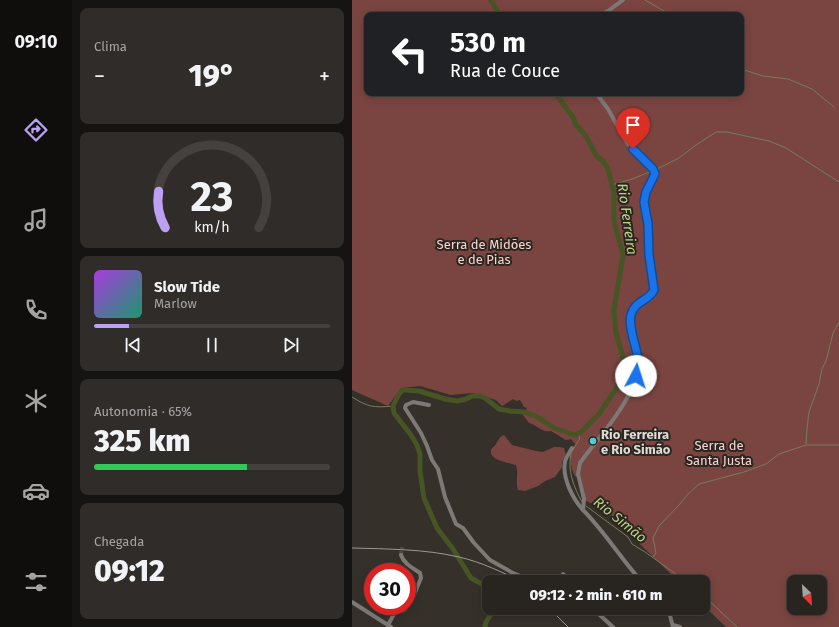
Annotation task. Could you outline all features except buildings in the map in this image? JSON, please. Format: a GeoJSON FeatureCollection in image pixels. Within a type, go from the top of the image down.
{"type":"FeatureCollection","features":[{"type":"Feature","properties":{"kind":"street"},"geometry":{"type":"LineString","coordinates":[[606,12],[623,0]]}},
{"type":"Feature","properties":{"kind":"street"},"geometry":{"type":"LineString","coordinates":[[583,508],[584,500],[578,474],[579,465],[623,405],[633,385],[638,360],[631,322],[632,314],[636,306],[642,300],[650,296],[654,290],[649,255],[648,224],[644,202],[646,192],[654,178],[655,171],[627,143],[608,109],[598,96]]}},
{"type":"Feature","properties":{"kind":"street"},"geometry":{"type":"LineString","coordinates":[[428,405],[413,402],[406,405],[405,408],[421,433],[432,460],[438,469],[445,497],[456,524],[464,528],[474,543],[490,560],[518,575]]}},
{"type":"Feature","properties":{"kind":"street"},"geometry":{"type":"LineString","coordinates":[[572,448],[565,462],[565,473],[572,494],[636,575]]}},
{"type":"Feature","properties":{"kind":"street"},"geometry":{"type":"LineString","coordinates":[[352,602],[390,626],[395,612],[406,608],[409,599],[414,595],[421,578],[420,573],[407,564],[401,555]]}},
{"type":"Feature","properties":{"kind":"street"},"geometry":{"type":"LineString","coordinates":[[600,615],[613,627]]}},
{"type":"Feature","properties":{"kind":"street"},"geometry":{"type":"LineString","coordinates":[[670,615],[673,626],[680,627]]}},
{"type":"Feature","properties":{"kind":"green space"},"geometry":{"type":"Polygon","coordinates":[[[352,0],[839,0],[839,627],[726,627],[710,612],[710,575],[672,575],[612,517],[601,508],[586,501],[580,478],[575,476],[571,467],[569,456],[575,444],[571,439],[566,440],[551,431],[542,430],[529,423],[523,415],[527,408],[524,407],[520,400],[516,401],[513,399],[502,406],[496,400],[472,393],[451,395],[420,386],[401,388],[388,406],[352,390],[352,0]]]}},
{"type":"Feature","properties":{"kind":"green space"},"geometry":{"type":"Polygon","coordinates":[[[504,435],[512,445],[536,451],[543,452],[554,447],[564,448],[566,455],[562,462],[562,467],[555,477],[538,486],[525,491],[518,490],[516,465],[496,459],[491,454],[492,449],[500,437],[504,435]]]}},
{"type":"Feature","properties":{"kind":"waterway","name":"Rio Ferreira"},"geometry":{"type":"LineString","coordinates":[[491,0],[498,12]]}},
{"type":"Feature","properties":{"kind":"waterway"},"geometry":{"type":"LineString","coordinates":[[645,0],[666,12]]}},
{"type":"Feature","properties":{"kind":"waterway"},"geometry":{"type":"LineString","coordinates":[[744,70],[763,76],[788,79],[812,89],[834,107]]}},
{"type":"Feature","properties":{"kind":"waterway","name":"Rio Ferreira"},"geometry":{"type":"LineString","coordinates":[[482,584],[471,578],[453,549],[437,528],[424,498],[420,471],[420,454],[417,445],[394,413],[393,406],[399,394],[403,390],[419,391],[457,401],[472,396],[480,396],[499,409],[524,412],[536,416],[554,428],[575,435],[581,432],[599,414],[618,386],[623,374],[623,357],[616,333],[614,310],[623,255],[614,220],[614,193],[608,169],[604,162],[596,155],[586,136],[576,125],[573,117],[557,96]]}},
{"type":"Feature","properties":{"kind":"waterway"},"geometry":{"type":"LineString","coordinates":[[655,170],[679,158],[716,132],[727,132],[769,141],[786,148],[839,182]]}},
{"type":"Feature","properties":{"kind":"waterway"},"geometry":{"type":"LineString","coordinates":[[612,185],[652,171]]}},
{"type":"Feature","properties":{"kind":"waterway"},"geometry":{"type":"LineString","coordinates":[[806,444],[809,412],[819,384],[822,369],[826,361],[833,333],[839,322]]}},
{"type":"Feature","properties":{"kind":"waterway"},"geometry":{"type":"LineString","coordinates":[[352,397],[371,406],[393,406]]}},
{"type":"Feature","properties":{"kind":"waterway","name":"Rio Simão"},"geometry":{"type":"LineString","coordinates":[[573,450],[580,438],[578,434]]}},
{"type":"Feature","properties":{"kind":"waterway"},"geometry":{"type":"LineString","coordinates":[[653,557],[656,553],[653,538],[659,526],[699,484],[744,472],[766,464],[779,454],[806,445],[839,445]]}},
{"type":"Feature","properties":{"kind":"waterway","name":"Rio Simão"},"geometry":{"type":"LineString","coordinates":[[571,454],[571,473],[576,491],[582,502]]}},
{"type":"Feature","properties":{"kind":"waterway","name":"Rio Simão"},"geometry":{"type":"LineString","coordinates":[[586,506],[628,537],[632,544],[677,575]]}},
{"type":"Feature","properties":{"kind":"waterway","name":"Rio Simão"},"geometry":{"type":"LineString","coordinates":[[710,602],[737,627]]}},
{"type":"Feature","properties":{"kind":"waterway","name":"Rio Ferreira"},"geometry":{"type":"LineString","coordinates":[[485,627],[490,615]]}},
{"type":"Feature","properties":{"kind":"tunnel"},"geometry":{"type":"LineString","coordinates":[[401,555],[402,547]]}},
{"type":"Feature","properties":{"kind":"railway"},"geometry":{"type":"LineString","coordinates":[[352,548],[406,550],[446,554],[483,564],[507,575]]}},
{"type":"Feature","properties":{"kind":"railway"},"geometry":{"type":"LineString","coordinates":[[556,615],[568,627]]}},
{"type":"Feature","properties":{"kind":"place","name":"Rio Ferreira e Rio Simão"},"geometry":{"type":"Point","coordinates":[593,441]}},
{"type":"Feature","properties":{"kind":"route"},"geometry":{"type":"LineString","coordinates":[[633,149],[655,171],[654,178],[647,189],[644,202],[648,224],[649,255],[654,290],[650,296],[642,300],[636,306],[632,314],[631,322],[638,360],[636,376]]}},
{"type":"Feature","properties":{"kind":"park label","name":"Serra de Midões e de Pias"},"geometry":{"type":"Point","coordinates":[484,252]}},
{"type":"Feature","properties":{"kind":"park label","name":"Serra de Santa Justa"},"geometry":{"type":"Point","coordinates":[719,452]}}]}
